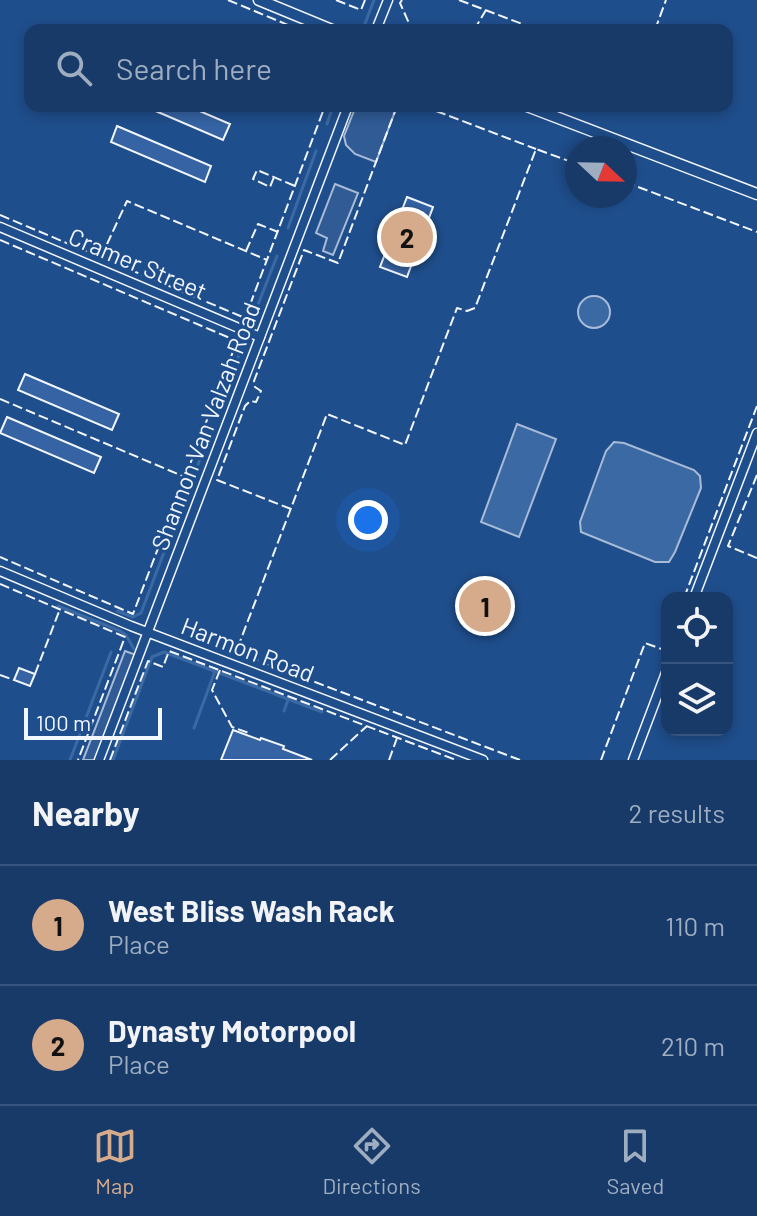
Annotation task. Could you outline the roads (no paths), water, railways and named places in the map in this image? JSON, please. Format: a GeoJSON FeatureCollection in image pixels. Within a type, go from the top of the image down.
{"type":"FeatureCollection","features":[{"type":"Feature","properties":{"kind":"street"},"geometry":{"type":"LineString","coordinates":[[259,0],[317,24]]}},
{"type":"Feature","properties":{"kind":"street"},"geometry":{"type":"LineString","coordinates":[[378,24],[388,0]]}},
{"type":"Feature","properties":{"kind":"street","name":"Shannon Van Valzah Road"},"geometry":{"type":"LineString","coordinates":[[99,760],[346,112]]}},
{"type":"Feature","properties":{"kind":"street"},"geometry":{"type":"LineString","coordinates":[[543,112],[757,194]]}},
{"type":"Feature","properties":{"kind":"street","name":"Cramer Street"},"geometry":{"type":"LineString","coordinates":[[0,227],[260,337]]}},
{"type":"Feature","properties":{"kind":"street"},"geometry":{"type":"LineString","coordinates":[[696,592],[757,433]]}},
{"type":"Feature","properties":{"kind":"street","name":"Harmon Road"},"geometry":{"type":"LineString","coordinates":[[0,571],[148,633],[483,760]]}},
{"type":"Feature","properties":{"kind":"street"},"geometry":{"type":"LineString","coordinates":[[633,760],[661,686]]}},
{"type":"Feature","properties":{"kind":"waterway"},"geometry":{"type":"LineString","coordinates":[[365,24],[374,0]]}},
{"type":"Feature","properties":{"kind":"waterway"},"geometry":{"type":"LineString","coordinates":[[327,124],[331,112]]}},
{"type":"Feature","properties":{"kind":"waterway"},"geometry":{"type":"LineString","coordinates":[[288,228],[316,151]]}},
{"type":"Feature","properties":{"kind":"waterway"},"geometry":{"type":"LineString","coordinates":[[252,320],[277,256]]}},
{"type":"Feature","properties":{"kind":"waterway"},"geometry":{"type":"LineString","coordinates":[[217,413],[243,344]]}},
{"type":"Feature","properties":{"kind":"waterway"},"geometry":{"type":"LineString","coordinates":[[177,519],[207,441]]}},
{"type":"Feature","properties":{"kind":"waterway"},"geometry":{"type":"LineString","coordinates":[[117,611],[133,617],[141,613],[166,547]]}},
{"type":"Feature","properties":{"kind":"waterway"},"geometry":{"type":"LineString","coordinates":[[58,606],[120,631],[134,649]]}},
{"type":"Feature","properties":{"kind":"waterway"},"geometry":{"type":"LineString","coordinates":[[70,760],[111,652]]}},
{"type":"Feature","properties":{"kind":"waterway"},"geometry":{"type":"LineString","coordinates":[[113,760],[152,657],[164,652],[322,712]]}},
{"type":"Feature","properties":{"kind":"waterway"},"geometry":{"type":"LineString","coordinates":[[194,728],[215,671]]}},
{"type":"Feature","properties":{"kind":"waterway"},"geometry":{"type":"LineString","coordinates":[[284,711],[288,700]]}},
{"type":"Feature","properties":{"kind":"place","name":"Dynasty Motorpool"},"geometry":{"type":"Point","coordinates":[407,237]}},
{"type":"Feature","properties":{"kind":"place","name":"West Bliss Wash Rack"},"geometry":{"type":"Point","coordinates":[485,606]}}]}
